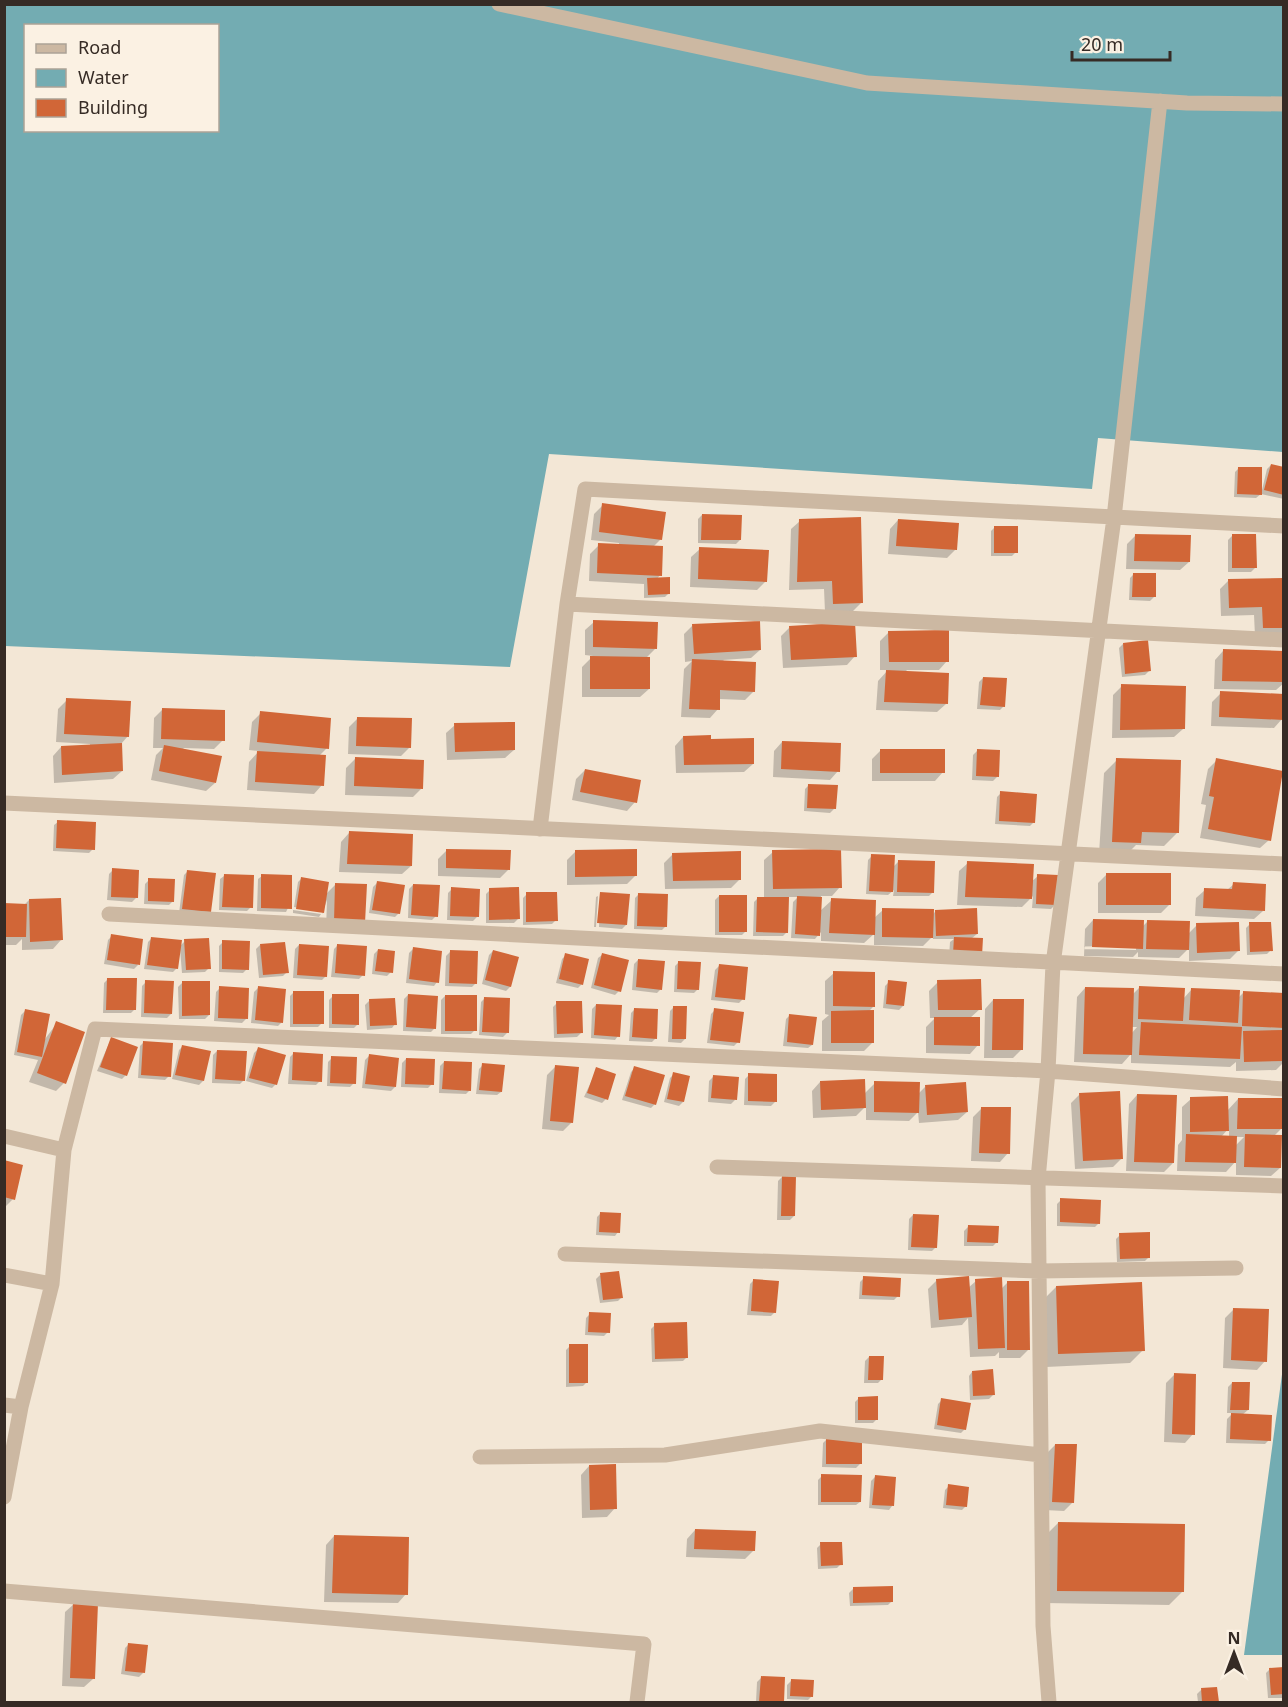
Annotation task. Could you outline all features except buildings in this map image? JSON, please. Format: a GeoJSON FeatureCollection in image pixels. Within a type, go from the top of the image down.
{"type":"FeatureCollection","features":[{"type":"Feature","properties":{"kind":"street"},"geometry":{"type":"LineString","coordinates":[[499,4],[867,83],[1160,101],[1284,104]]}},
{"type":"Feature","properties":{"kind":"street"},"geometry":{"type":"LineString","coordinates":[[1049,1702],[1043,1626],[1038,1179],[1048,1071],[1053,964],[1114,518],[1160,101]]}},
{"type":"Feature","properties":{"kind":"street"},"geometry":{"type":"LineString","coordinates":[[540,829],[567,604],[585,489],[1284,526]]}},
{"type":"Feature","properties":{"kind":"street"},"geometry":{"type":"LineString","coordinates":[[567,604],[1284,640]]}},
{"type":"Feature","properties":{"kind":"street"},"geometry":{"type":"LineString","coordinates":[[4,803],[1284,864]]}},
{"type":"Feature","properties":{"kind":"street"},"geometry":{"type":"LineString","coordinates":[[109,915],[1284,974]]}},
{"type":"Feature","properties":{"kind":"street"},"geometry":{"type":"LineString","coordinates":[[4,1497],[21,1407],[52,1284],[64,1150],[95,1029],[1048,1071],[1284,1089]]}},
{"type":"Feature","properties":{"kind":"street"},"geometry":{"type":"LineString","coordinates":[[4,1136],[64,1150]]}},
{"type":"Feature","properties":{"kind":"street"},"geometry":{"type":"LineString","coordinates":[[717,1167],[1284,1186]]}},
{"type":"Feature","properties":{"kind":"street"},"geometry":{"type":"LineString","coordinates":[[565,1254],[1039,1271],[1236,1268]]}},
{"type":"Feature","properties":{"kind":"street"},"geometry":{"type":"LineString","coordinates":[[4,1275],[52,1284]]}},
{"type":"Feature","properties":{"kind":"street"},"geometry":{"type":"LineString","coordinates":[[4,1405],[21,1407]]}},
{"type":"Feature","properties":{"kind":"street"},"geometry":{"type":"LineString","coordinates":[[480,1457],[664,1455],[820,1431],[1041,1455]]}},
{"type":"Feature","properties":{"kind":"street"},"geometry":{"type":"LineString","coordinates":[[4,1590],[644,1644],[637,1702]]}},
{"type":"Feature","properties":{"kind":"water"},"geometry":{"type":"Polygon","coordinates":[[[5,5],[1283,5],[1283,452],[1098,438],[1092,489],[549,454],[510,667],[5,646],[5,5]]]}},
{"type":"Feature","properties":{"kind":"water"},"geometry":{"type":"Polygon","coordinates":[[[1283,1367],[1283,1655],[1244,1655],[1283,1367]]]}}]}
